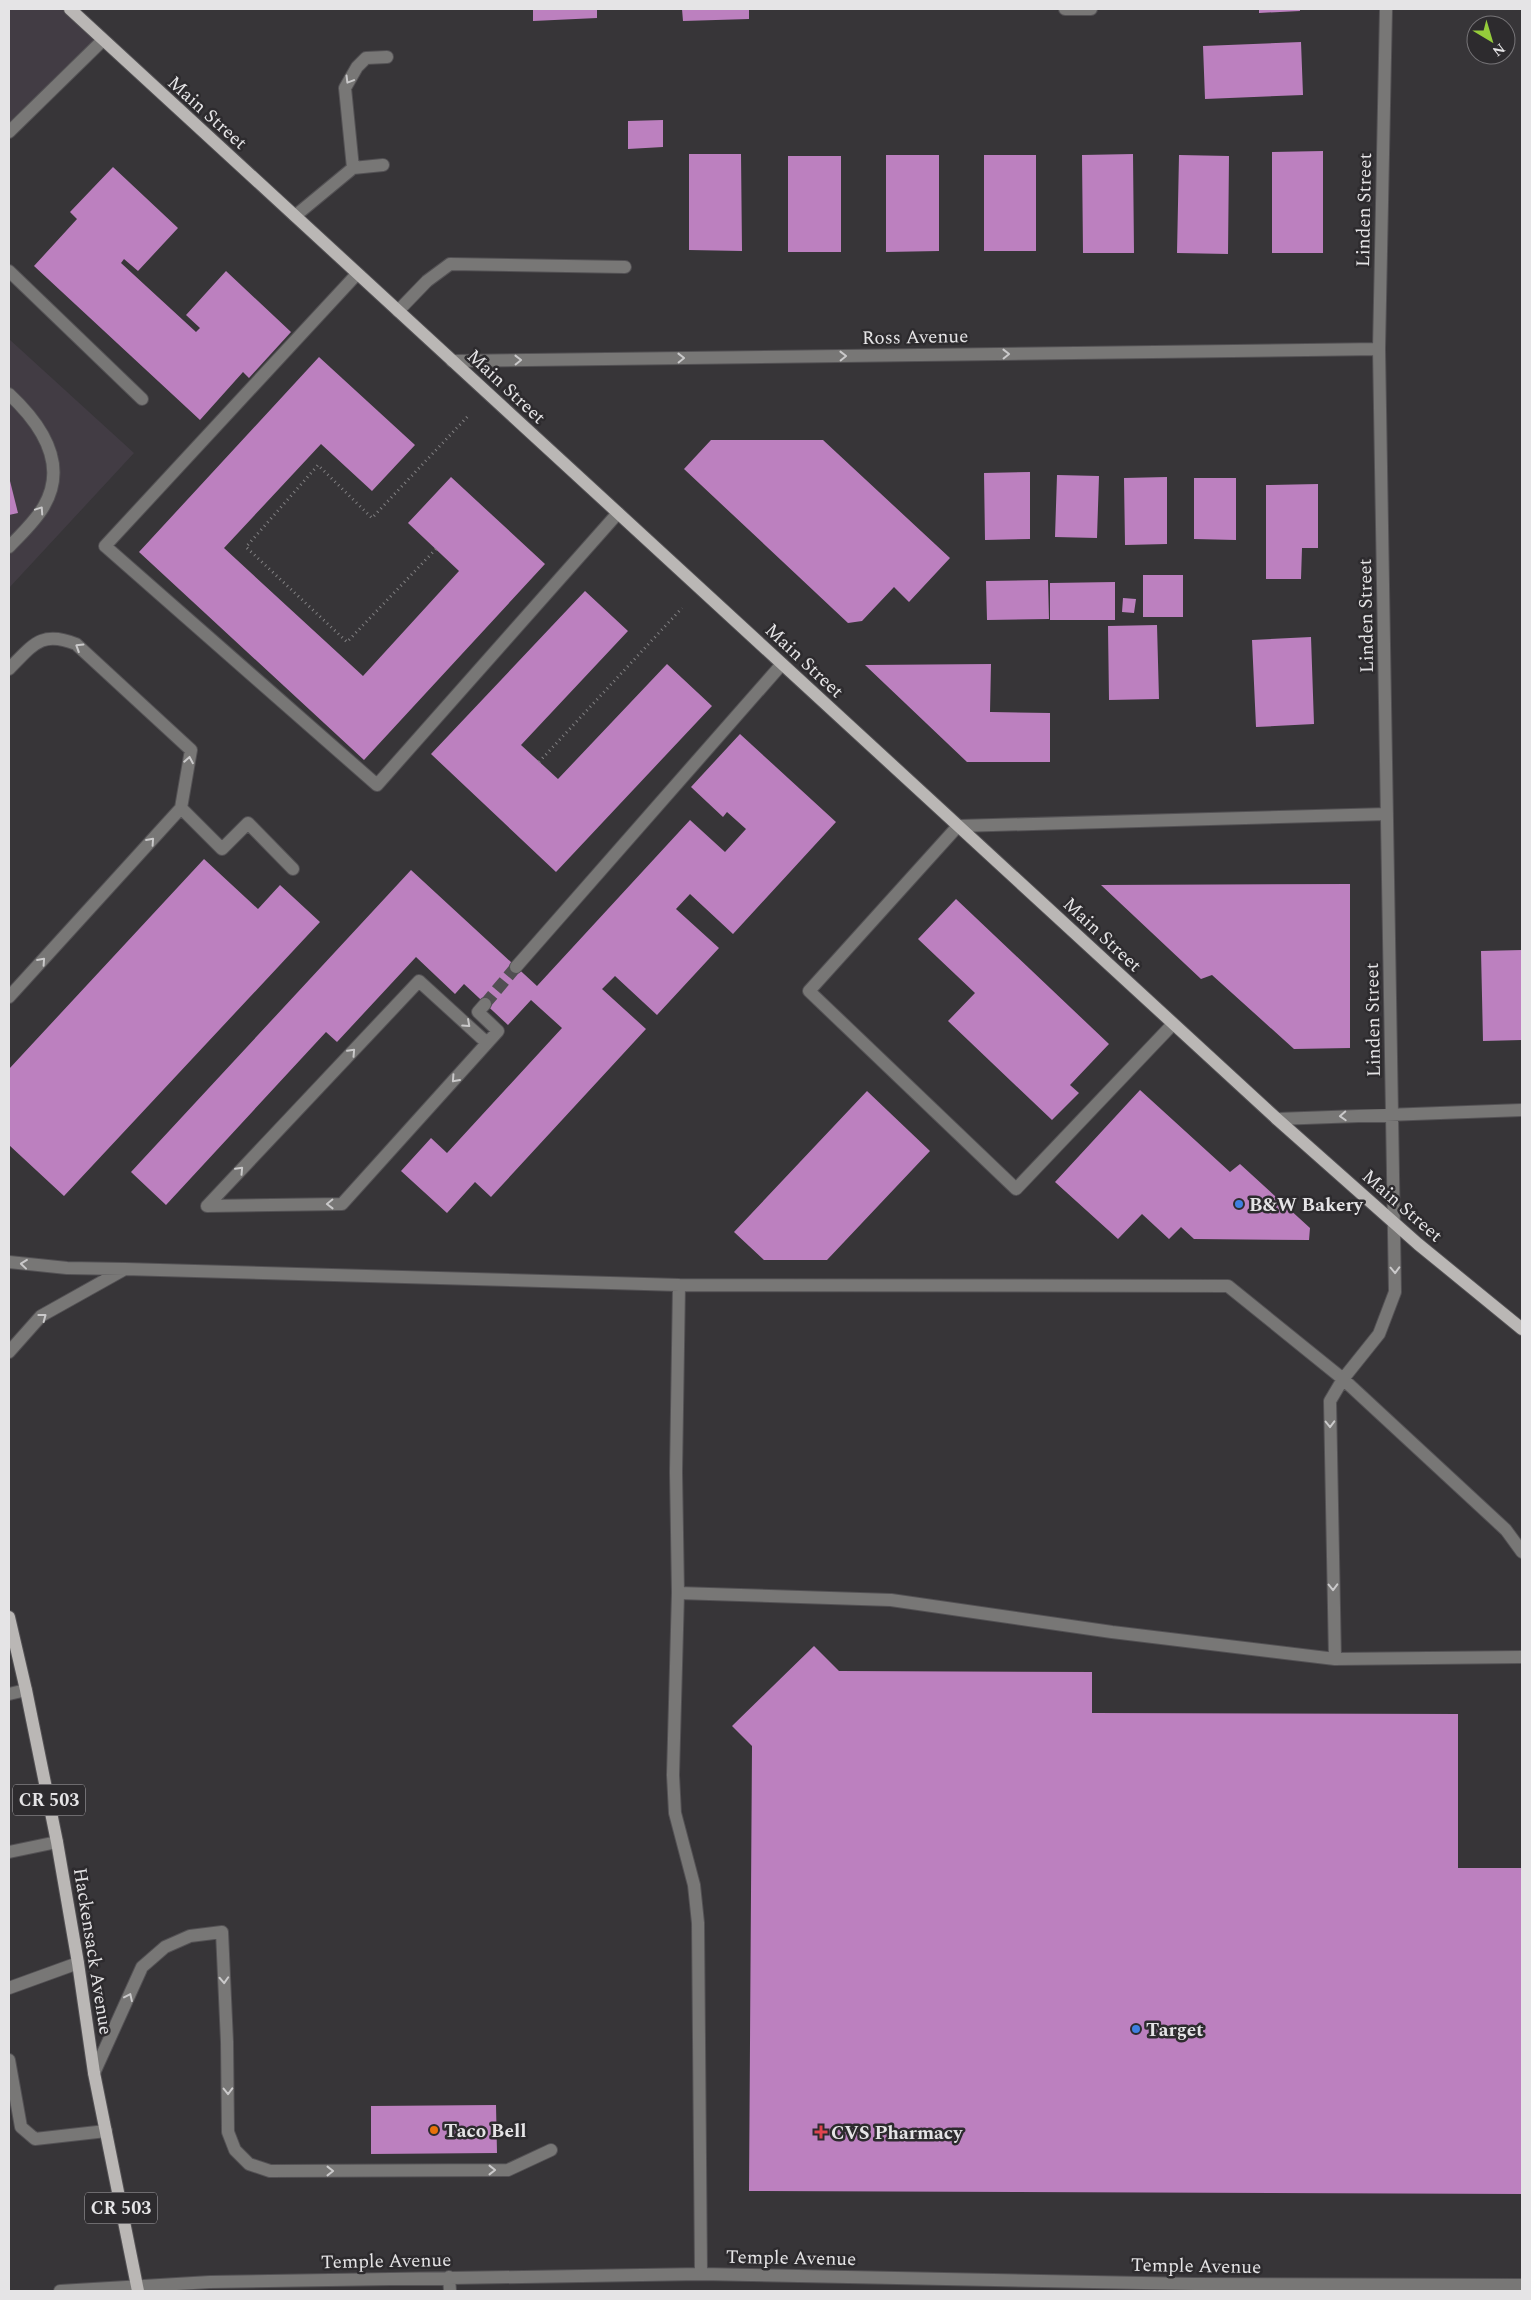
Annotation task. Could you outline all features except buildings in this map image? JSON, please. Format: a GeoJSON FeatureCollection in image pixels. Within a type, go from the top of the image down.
{"type":"FeatureCollection","features":[{"type":"Feature","properties":{"kind":"main road","name":"Main Street"},"geometry":{"type":"LineString","coordinates":[[70,9],[1277,1119],[1393,1222],[1522,1329]]}},
{"type":"Feature","properties":{"kind":"main road","name":"Hackensack Avenue"},"geometry":{"type":"LineString","coordinates":[[9,1616],[57,1842],[78,1963],[94,2073],[138,2288]]}},
{"type":"Feature","properties":{"kind":"street"},"geometry":{"type":"LineString","coordinates":[[1064,9],[1090,9]]}},
{"type":"Feature","properties":{"kind":"street","name":"Linden Street"},"geometry":{"type":"LineString","coordinates":[[1335,1659],[1330,1401],[1343,1379],[1379,1334],[1395,1292],[1379,349],[1386,9]]}},
{"type":"Feature","properties":{"kind":"street"},"geometry":{"type":"LineString","coordinates":[[9,132],[103,40]]}},
{"type":"Feature","properties":{"kind":"street"},"geometry":{"type":"LineString","coordinates":[[353,168],[345,88],[357,67],[366,58],[386,57]]}},
{"type":"Feature","properties":{"kind":"street"},"geometry":{"type":"LineString","coordinates":[[295,216],[353,168],[383,165]]}},
{"type":"Feature","properties":{"kind":"street"},"geometry":{"type":"LineString","coordinates":[[398,311],[427,280],[450,264],[625,267]]}},
{"type":"Feature","properties":{"kind":"street"},"geometry":{"type":"LineString","coordinates":[[9,271],[142,399]]}},
{"type":"Feature","properties":{"kind":"street"},"geometry":{"type":"LineString","coordinates":[[357,274],[105,546],[377,784],[618,513]]}},
{"type":"Feature","properties":{"kind":"street","name":"Ross Avenue"},"geometry":{"type":"LineString","coordinates":[[452,361],[1379,349]]}},
{"type":"Feature","properties":{"kind":"street"},"geometry":{"type":"LineString","coordinates":[[9,394],[28,412],[42,432],[51,454],[53,471],[52,484],[44,506],[30,525],[9,547]]}},
{"type":"Feature","properties":{"kind":"street"},"geometry":{"type":"LineString","coordinates":[[9,668],[38,642],[50,638],[64,639],[85,650],[191,750],[181,808],[9,997]]}},
{"type":"Feature","properties":{"kind":"street"},"geometry":{"type":"LineString","coordinates":[[516,967],[782,664]]}},
{"type":"Feature","properties":{"kind":"street"},"geometry":{"type":"LineString","coordinates":[[181,808],[222,848],[248,823],[293,869]]}},
{"type":"Feature","properties":{"kind":"street"},"geometry":{"type":"LineString","coordinates":[[1173,1024],[1016,1189],[808,991],[958,826],[1387,814]]}},
{"type":"Feature","properties":{"kind":"street"},"geometry":{"type":"LineString","coordinates":[[485,1004],[478,1012],[498,1031],[342,1204],[207,1206],[418,981],[487,1043]]}},
{"type":"Feature","properties":{"kind":"street"},"geometry":{"type":"LineString","coordinates":[[1277,1119],[1522,1110]]}},
{"type":"Feature","properties":{"kind":"street"},"geometry":{"type":"LineString","coordinates":[[9,1262],[67,1268],[679,1285],[1228,1286],[1343,1379],[1506,1530],[1522,1552]]}},
{"type":"Feature","properties":{"kind":"street"},"geometry":{"type":"LineString","coordinates":[[9,1352],[41,1316],[125,1269]]}},
{"type":"Feature","properties":{"kind":"street"},"geometry":{"type":"LineString","coordinates":[[679,1285],[676,1472],[678,1593],[673,1775],[675,1813],[694,1885],[698,1923],[701,2274]]}},
{"type":"Feature","properties":{"kind":"street"},"geometry":{"type":"LineString","coordinates":[[678,1593],[892,1600],[1121,1633],[1335,1659],[1522,1657]]}},
{"type":"Feature","properties":{"kind":"street"},"geometry":{"type":"LineString","coordinates":[[9,1694],[26,1690]]}},
{"type":"Feature","properties":{"kind":"street"},"geometry":{"type":"LineString","coordinates":[[9,1852],[57,1842]]}},
{"type":"Feature","properties":{"kind":"street"},"geometry":{"type":"LineString","coordinates":[[94,2073],[142,1967],[165,1947],[190,1936],[222,1932],[227,2042],[228,2132],[235,2150],[249,2164],[270,2171],[508,2170],[551,2150]]}},
{"type":"Feature","properties":{"kind":"street"},"geometry":{"type":"LineString","coordinates":[[9,1988],[78,1963]]}},
{"type":"Feature","properties":{"kind":"street"},"geometry":{"type":"LineString","coordinates":[[9,2060],[21,2128],[35,2139],[106,2131]]}},
{"type":"Feature","properties":{"kind":"street","name":"Temple Avenue"},"geometry":{"type":"LineString","coordinates":[[60,2291],[449,2277],[701,2274],[1195,2288],[1522,2285]]}},
{"type":"Feature","properties":{"kind":"street"},"geometry":{"type":"LineString","coordinates":[[449,2277],[450,2291]]}},
{"type":"Feature","properties":{"kind":"path"},"geometry":{"type":"LineString","coordinates":[[436,549],[347,642],[246,546],[318,465],[372,518],[489,394]]}},
{"type":"Feature","properties":{"kind":"path"},"geometry":{"type":"LineString","coordinates":[[540,762],[700,589]]}},
{"type":"Feature","properties":{"kind":"shaded area"},"geometry":{"type":"Polygon","coordinates":[[[9,9],[70,9],[103,40],[9,132],[9,9]]]}},
{"type":"Feature","properties":{"kind":"shaded area"},"geometry":{"type":"Polygon","coordinates":[[[9,339],[134,453],[9,588],[9,339]]]}},
{"type":"Feature","properties":{"kind":"shaded area"},"geometry":{"type":"Polygon","coordinates":[[[1522,2285],[1522,2291],[1026,2291],[1522,2285]]]}},
{"type":"Feature","properties":{"kind":"tunnel"},"geometry":{"type":"LineString","coordinates":[[485,1004],[516,967]]}},
{"type":"Feature","properties":{"kind":"place","name":"B&W Bakery"},"geometry":{"type":"Point","coordinates":[1239,1204]}},
{"type":"Feature","properties":{"kind":"place","name":"Target"},"geometry":{"type":"Point","coordinates":[1136,2029]}},
{"type":"Feature","properties":{"kind":"place","name":"Taco Bell"},"geometry":{"type":"Point","coordinates":[434,2130]}},
{"type":"Feature","properties":{"kind":"place","name":"CVS Pharmacy"},"geometry":{"type":"Point","coordinates":[821,2132]}}]}
